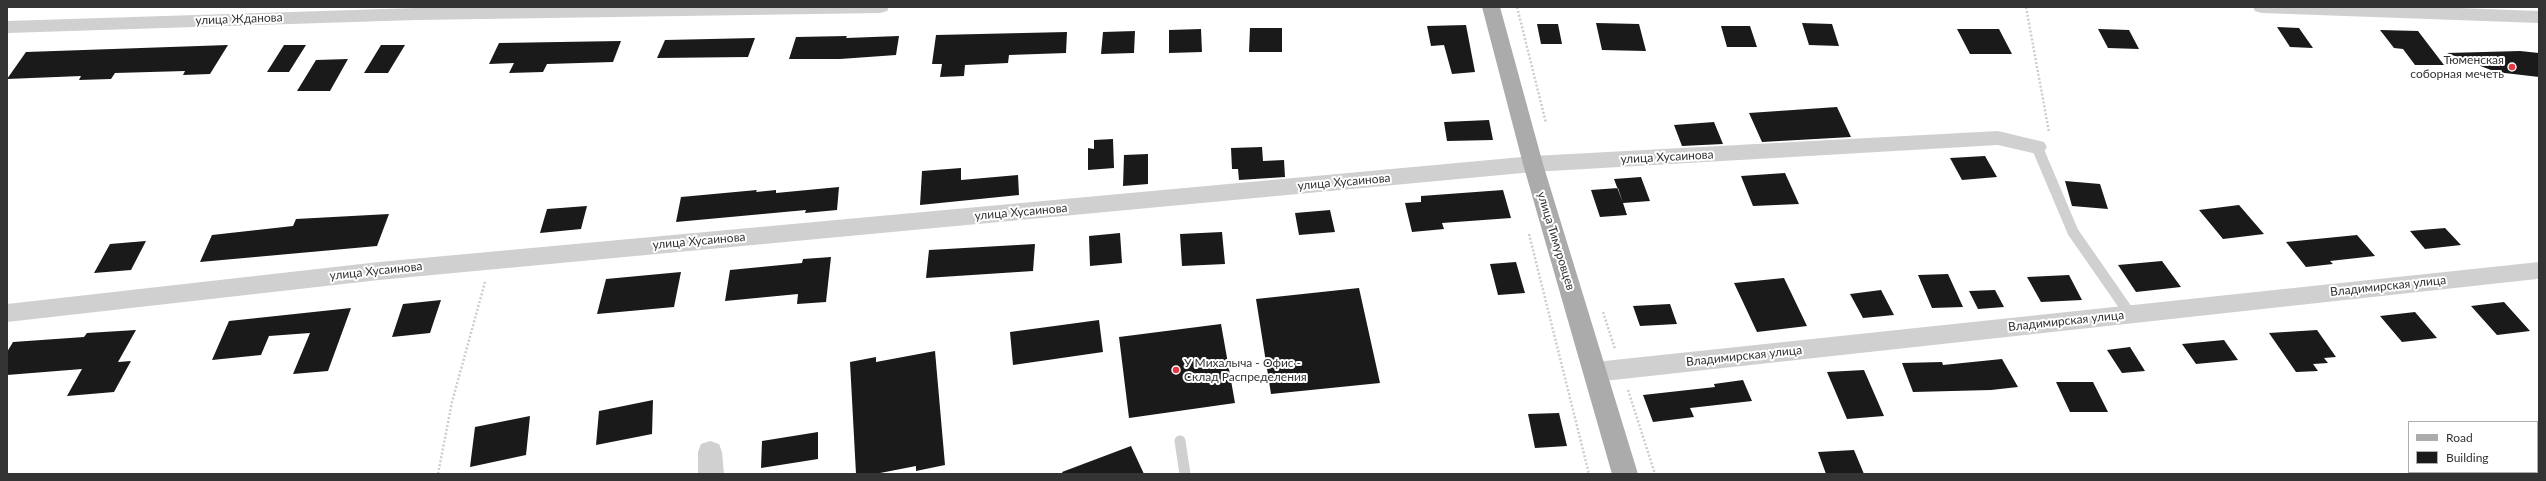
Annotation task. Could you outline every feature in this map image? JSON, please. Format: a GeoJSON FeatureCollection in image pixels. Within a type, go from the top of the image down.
{"type":"FeatureCollection","features":[{"type":"Feature","properties":{"kind":"main road","name":"улица Тимуровцев"},"geometry":{"type":"LineString","coordinates":[[1491,7],[1533,164],[1625,474]]}},
{"type":"Feature","properties":{"kind":"street","name":"улица Жданова"},"geometry":{"type":"LineString","coordinates":[[7,27],[416,14],[880,7]]}},
{"type":"Feature","properties":{"kind":"street"},"geometry":{"type":"LineString","coordinates":[[2262,7],[2539,17]]}},
{"type":"Feature","properties":{"kind":"street","name":"улица Хусаинова"},"geometry":{"type":"LineString","coordinates":[[7,313],[379,271],[491,260],[1533,164],[1998,138],[2037,147]]}},
{"type":"Feature","properties":{"kind":"street","name":"Владимирская улица"},"geometry":{"type":"LineString","coordinates":[[1595,372],[2537,270]]}},
{"type":"Feature","properties":{"kind":"lane"},"geometry":{"type":"LineString","coordinates":[[2037,147],[2073,232],[2130,314]]}},
{"type":"Feature","properties":{"kind":"lane"},"geometry":{"type":"LineString","coordinates":[[1180,441],[1185,474]]}},
{"type":"Feature","properties":{"kind":"path"},"geometry":{"type":"LineString","coordinates":[[1517,7],[1547,125]]}},
{"type":"Feature","properties":{"kind":"path"},"geometry":{"type":"LineString","coordinates":[[2026,7],[2049,132],[2037,147]]}},
{"type":"Feature","properties":{"kind":"path"},"geometry":{"type":"LineString","coordinates":[[1527,227],[1589,474]]}},
{"type":"Feature","properties":{"kind":"path"},"geometry":{"type":"LineString","coordinates":[[438,474],[452,402],[491,260]]}},
{"type":"Feature","properties":{"kind":"path"},"geometry":{"type":"LineString","coordinates":[[1603,310],[1655,474]]}},
{"type":"Feature","properties":{"kind":"building"},"geometry":{"type":"Polygon","coordinates":[[[1596,23],[1639,24],[1646,51],[1602,50],[1596,23]]]}},
{"type":"Feature","properties":{"kind":"building"},"geometry":{"type":"Polygon","coordinates":[[[1802,23],[1832,24],[1839,46],[1809,45],[1802,23]]]}},
{"type":"Feature","properties":{"kind":"building"},"geometry":{"type":"Polygon","coordinates":[[[1537,24],[1558,24],[1562,44],[1541,44],[1537,24]]]}},
{"type":"Feature","properties":{"kind":"building"},"geometry":{"type":"Polygon","coordinates":[[[1466,25],[1475,72],[1452,74],[1444,45],[1431,46],[1427,26],[1466,25]]]}},
{"type":"Feature","properties":{"kind":"building"},"geometry":{"type":"Polygon","coordinates":[[[1721,26],[1750,26],[1757,47],[1727,47],[1721,26]]]}},
{"type":"Feature","properties":{"kind":"building"},"geometry":{"type":"Polygon","coordinates":[[[2277,27],[2299,28],[2313,48],[2290,47],[2277,27]]]}},
{"type":"Feature","properties":{"kind":"building"},"geometry":{"type":"Polygon","coordinates":[[[1250,28],[1282,28],[1282,52],[1249,52],[1250,28]]]}},
{"type":"Feature","properties":{"kind":"building"},"geometry":{"type":"Polygon","coordinates":[[[1201,29],[1202,52],[1169,53],[1169,30],[1201,29]]]}},
{"type":"Feature","properties":{"kind":"building"},"geometry":{"type":"Polygon","coordinates":[[[1957,29],[1999,29],[2012,54],[1970,54],[1957,29]]]}},
{"type":"Feature","properties":{"kind":"building"},"geometry":{"type":"Polygon","coordinates":[[[2098,29],[2129,30],[2139,49],[2108,48],[2098,29]]]}},
{"type":"Feature","properties":{"kind":"building"},"geometry":{"type":"Polygon","coordinates":[[[2380,30],[2418,31],[2444,65],[2415,65],[2403,49],[2394,48],[2380,30]]]}},
{"type":"Feature","properties":{"kind":"building"},"geometry":{"type":"Polygon","coordinates":[[[1135,31],[1134,53],[1101,54],[1103,32],[1135,31]]]}},
{"type":"Feature","properties":{"kind":"building"},"geometry":{"type":"Polygon","coordinates":[[[1067,32],[1066,53],[1009,55],[1008,63],[965,65],[964,76],[940,77],[942,64],[932,64],[936,35],[1067,32]]]}},
{"type":"Feature","properties":{"kind":"building"},"geometry":{"type":"Polygon","coordinates":[[[847,36],[846,38],[899,36],[896,55],[840,59],[789,59],[796,37],[847,36]]]}},
{"type":"Feature","properties":{"kind":"building"},"geometry":{"type":"Polygon","coordinates":[[[755,38],[748,57],[657,58],[665,40],[755,38]]]}},
{"type":"Feature","properties":{"kind":"building"},"geometry":{"type":"Polygon","coordinates":[[[621,41],[613,62],[547,64],[543,72],[509,73],[514,63],[489,64],[499,43],[621,41]]]}},
{"type":"Feature","properties":{"kind":"building"},"geometry":{"type":"Polygon","coordinates":[[[228,45],[210,74],[183,75],[185,71],[115,73],[111,79],[79,80],[81,76],[7,79],[26,52],[228,45]]]}},
{"type":"Feature","properties":{"kind":"building"},"geometry":{"type":"Polygon","coordinates":[[[284,45],[306,45],[289,72],[267,72],[284,45]]]}},
{"type":"Feature","properties":{"kind":"building"},"geometry":{"type":"Polygon","coordinates":[[[381,45],[405,45],[388,73],[364,73],[381,45]]]}},
{"type":"Feature","properties":{"kind":"building","name":"Тюменская соборная мечеть"},"geometry":{"type":"Polygon","coordinates":[[[2520,51],[2539,53],[2539,77],[2496,72],[2447,53],[2520,51]]]}},
{"type":"Feature","properties":{"kind":"building"},"geometry":{"type":"Polygon","coordinates":[[[348,59],[330,91],[297,91],[316,60],[348,59]]]}},
{"type":"Feature","properties":{"kind":"building"},"geometry":{"type":"Polygon","coordinates":[[[1837,107],[1851,137],[1762,142],[1749,113],[1837,107]]]}},
{"type":"Feature","properties":{"kind":"building"},"geometry":{"type":"Polygon","coordinates":[[[1489,120],[1493,140],[1447,141],[1444,122],[1489,120]]]}},
{"type":"Feature","properties":{"kind":"building"},"geometry":{"type":"Polygon","coordinates":[[[1714,122],[1723,144],[1682,146],[1674,125],[1714,122]]]}},
{"type":"Feature","properties":{"kind":"building"},"geometry":{"type":"Polygon","coordinates":[[[1113,139],[1114,168],[1088,170],[1088,148],[1094,149],[1094,140],[1113,139]]]}},
{"type":"Feature","properties":{"kind":"building"},"geometry":{"type":"Polygon","coordinates":[[[1262,147],[1263,161],[1284,160],[1285,177],[1239,180],[1238,169],[1232,169],[1231,148],[1262,147]]]}},
{"type":"Feature","properties":{"kind":"building"},"geometry":{"type":"Polygon","coordinates":[[[1148,154],[1148,184],[1123,186],[1124,155],[1148,154]]]}},
{"type":"Feature","properties":{"kind":"building"},"geometry":{"type":"Polygon","coordinates":[[[1985,156],[1997,177],[1962,180],[1950,158],[1985,156]]]}},
{"type":"Feature","properties":{"kind":"building"},"geometry":{"type":"Polygon","coordinates":[[[961,168],[961,180],[1018,175],[1019,195],[920,205],[922,171],[961,168]]]}},
{"type":"Feature","properties":{"kind":"building"},"geometry":{"type":"Polygon","coordinates":[[[1785,173],[1799,204],[1753,206],[1741,176],[1785,173]]]}},
{"type":"Feature","properties":{"kind":"building"},"geometry":{"type":"Polygon","coordinates":[[[1641,177],[1650,201],[1623,203],[1614,179],[1641,177]]]}},
{"type":"Feature","properties":{"kind":"building"},"geometry":{"type":"Polygon","coordinates":[[[2065,181],[2100,184],[2108,209],[2072,206],[2065,181]]]}},
{"type":"Feature","properties":{"kind":"building"},"geometry":{"type":"Polygon","coordinates":[[[839,187],[837,210],[805,213],[806,210],[676,222],[681,197],[757,190],[756,192],[776,190],[776,193],[839,187]]]}},
{"type":"Feature","properties":{"kind":"building"},"geometry":{"type":"Polygon","coordinates":[[[1618,188],[1627,215],[1600,217],[1591,190],[1618,188]]]}},
{"type":"Feature","properties":{"kind":"building"},"geometry":{"type":"Polygon","coordinates":[[[1503,190],[1511,218],[1442,223],[1444,229],[1412,232],[1405,203],[1421,202],[1421,196],[1503,190]]]}},
{"type":"Feature","properties":{"kind":"building"},"geometry":{"type":"Polygon","coordinates":[[[2239,205],[2264,234],[2223,239],[2199,210],[2239,205]]]}},
{"type":"Feature","properties":{"kind":"building"},"geometry":{"type":"Polygon","coordinates":[[[587,206],[581,229],[540,233],[547,209],[587,206]]]}},
{"type":"Feature","properties":{"kind":"building"},"geometry":{"type":"Polygon","coordinates":[[[1330,210],[1335,232],[1299,235],[1295,213],[1330,210]]]}},
{"type":"Feature","properties":{"kind":"building"},"geometry":{"type":"Polygon","coordinates":[[[389,214],[377,246],[200,262],[212,235],[293,226],[296,219],[389,214]]]}},
{"type":"Feature","properties":{"kind":"building"},"geometry":{"type":"Polygon","coordinates":[[[2445,228],[2461,245],[2425,249],[2410,231],[2445,228]]]}},
{"type":"Feature","properties":{"kind":"building"},"geometry":{"type":"Polygon","coordinates":[[[1222,232],[1225,264],[1182,266],[1180,234],[1222,232]]]}},
{"type":"Feature","properties":{"kind":"building"},"geometry":{"type":"Polygon","coordinates":[[[1120,233],[1122,263],[1090,266],[1089,236],[1120,233]]]}},
{"type":"Feature","properties":{"kind":"building"},"geometry":{"type":"Polygon","coordinates":[[[2357,235],[2375,256],[2330,261],[2333,264],[2306,267],[2286,242],[2357,235]]]}},
{"type":"Feature","properties":{"kind":"building"},"geometry":{"type":"Polygon","coordinates":[[[146,241],[131,270],[94,273],[110,244],[146,241]]]}},
{"type":"Feature","properties":{"kind":"building"},"geometry":{"type":"Polygon","coordinates":[[[1035,244],[1033,271],[926,278],[929,250],[1035,244]]]}},
{"type":"Feature","properties":{"kind":"building"},"geometry":{"type":"Polygon","coordinates":[[[831,257],[826,302],[797,304],[798,294],[725,301],[730,270],[802,263],[803,259],[831,257]]]}},
{"type":"Feature","properties":{"kind":"building"},"geometry":{"type":"Polygon","coordinates":[[[2162,261],[2181,287],[2136,292],[2118,265],[2162,261]]]}},
{"type":"Feature","properties":{"kind":"building"},"geometry":{"type":"Polygon","coordinates":[[[1516,262],[1525,293],[1498,295],[1490,264],[1516,262]]]}},
{"type":"Feature","properties":{"kind":"building"},"geometry":{"type":"Polygon","coordinates":[[[681,272],[674,307],[597,314],[606,279],[681,272]]]}},
{"type":"Feature","properties":{"kind":"building"},"geometry":{"type":"Polygon","coordinates":[[[1948,274],[1963,307],[1932,308],[1918,275],[1948,274]]]}},
{"type":"Feature","properties":{"kind":"building"},"geometry":{"type":"Polygon","coordinates":[[[2069,275],[2082,300],[2041,302],[2027,277],[2069,275]]]}},
{"type":"Feature","properties":{"kind":"building"},"geometry":{"type":"Polygon","coordinates":[[[1784,278],[1807,326],[1757,332],[1734,283],[1784,278]]]}},
{"type":"Feature","properties":{"kind":"building"},"geometry":{"type":"Polygon","coordinates":[[[1359,288],[1380,383],[1271,394],[1256,299],[1359,288]]]}},
{"type":"Feature","properties":{"kind":"building"},"geometry":{"type":"Polygon","coordinates":[[[1881,290],[1894,315],[1863,318],[1850,294],[1881,290]]]}},
{"type":"Feature","properties":{"kind":"building"},"geometry":{"type":"Polygon","coordinates":[[[1995,290],[2004,307],[1978,309],[1969,291],[1995,290]]]}},
{"type":"Feature","properties":{"kind":"building"},"geometry":{"type":"Polygon","coordinates":[[[441,300],[430,333],[392,337],[403,304],[441,300]]]}},
{"type":"Feature","properties":{"kind":"building"},"geometry":{"type":"Polygon","coordinates":[[[2504,302],[2530,331],[2497,335],[2471,306],[2504,302]]]}},
{"type":"Feature","properties":{"kind":"building"},"geometry":{"type":"Polygon","coordinates":[[[1670,304],[1677,324],[1640,326],[1633,306],[1670,304]]]}},
{"type":"Feature","properties":{"kind":"building"},"geometry":{"type":"Polygon","coordinates":[[[351,308],[328,371],[293,374],[310,333],[269,336],[261,355],[212,360],[229,321],[351,308]]]}},
{"type":"Feature","properties":{"kind":"building"},"geometry":{"type":"Polygon","coordinates":[[[2415,312],[2437,338],[2402,342],[2380,316],[2415,312]]]}},
{"type":"Feature","properties":{"kind":"building"},"geometry":{"type":"Polygon","coordinates":[[[1099,320],[1103,352],[1013,365],[1010,332],[1099,320]]]}},
{"type":"Feature","properties":{"kind":"building","name":"У Михалыча - Офис - Склад Распределения"},"geometry":{"type":"Polygon","coordinates":[[[1221,324],[1235,403],[1129,418],[1119,337],[1221,324]]]}},
{"type":"Feature","properties":{"kind":"building"},"geometry":{"type":"Polygon","coordinates":[[[136,330],[118,362],[131,361],[114,392],[67,396],[82,369],[7,375],[7,352],[13,342],[84,337],[87,333],[136,330]]]}},
{"type":"Feature","properties":{"kind":"building"},"geometry":{"type":"Polygon","coordinates":[[[2317,330],[2336,357],[2324,358],[2328,363],[2313,364],[2318,371],[2296,372],[2269,333],[2317,330]]]}},
{"type":"Feature","properties":{"kind":"building"},"geometry":{"type":"Polygon","coordinates":[[[2224,340],[2238,360],[2196,364],[2182,344],[2224,340]]]}},
{"type":"Feature","properties":{"kind":"building"},"geometry":{"type":"Polygon","coordinates":[[[2130,347],[2145,371],[2122,373],[2107,350],[2130,347]]]}},
{"type":"Feature","properties":{"kind":"building"},"geometry":{"type":"Polygon","coordinates":[[[935,351],[945,465],[916,471],[916,466],[875,474],[856,474],[850,362],[876,357],[876,362],[935,351]]]}},
{"type":"Feature","properties":{"kind":"building"},"geometry":{"type":"Polygon","coordinates":[[[2002,359],[2018,387],[1991,390],[1913,392],[1902,363],[1942,362],[1943,365],[2002,359]]]}},
{"type":"Feature","properties":{"kind":"building"},"geometry":{"type":"Polygon","coordinates":[[[1864,370],[1884,416],[1847,419],[1827,372],[1864,370]]]}},
{"type":"Feature","properties":{"kind":"building"},"geometry":{"type":"Polygon","coordinates":[[[1743,380],[1752,401],[1690,408],[1694,417],[1653,422],[1643,395],[1715,387],[1714,384],[1743,380]]]}},
{"type":"Feature","properties":{"kind":"building"},"geometry":{"type":"Polygon","coordinates":[[[2056,382],[2093,382],[2108,412],[2070,412],[2056,382]]]}},
{"type":"Feature","properties":{"kind":"building"},"geometry":{"type":"Polygon","coordinates":[[[653,400],[652,434],[596,445],[599,411],[653,400]]]}},
{"type":"Feature","properties":{"kind":"building"},"geometry":{"type":"Polygon","coordinates":[[[1559,413],[1567,446],[1535,448],[1528,414],[1559,413]]]}},
{"type":"Feature","properties":{"kind":"building"},"geometry":{"type":"Polygon","coordinates":[[[530,416],[526,455],[470,467],[475,427],[530,416]]]}},
{"type":"Feature","properties":{"kind":"building"},"geometry":{"type":"Polygon","coordinates":[[[818,432],[818,459],[761,468],[762,441],[818,432]]]}},
{"type":"Feature","properties":{"kind":"building"},"geometry":{"type":"Polygon","coordinates":[[[1131,446],[1144,474],[1063,474],[1062,472],[1131,446]]]}},
{"type":"Feature","properties":{"kind":"building"},"geometry":{"type":"Polygon","coordinates":[[[1854,450],[1864,474],[1826,474],[1818,452],[1854,450]]]}},
{"type":"Feature","properties":{"kind":"place","name":"Тюменская соборная мечеть"},"geometry":{"type":"Point","coordinates":[2512,67]}},
{"type":"Feature","properties":{"kind":"place","name":"У Михалыча - Офис - Склад Распределения"},"geometry":{"type":"Point","coordinates":[1176,370]}}]}
